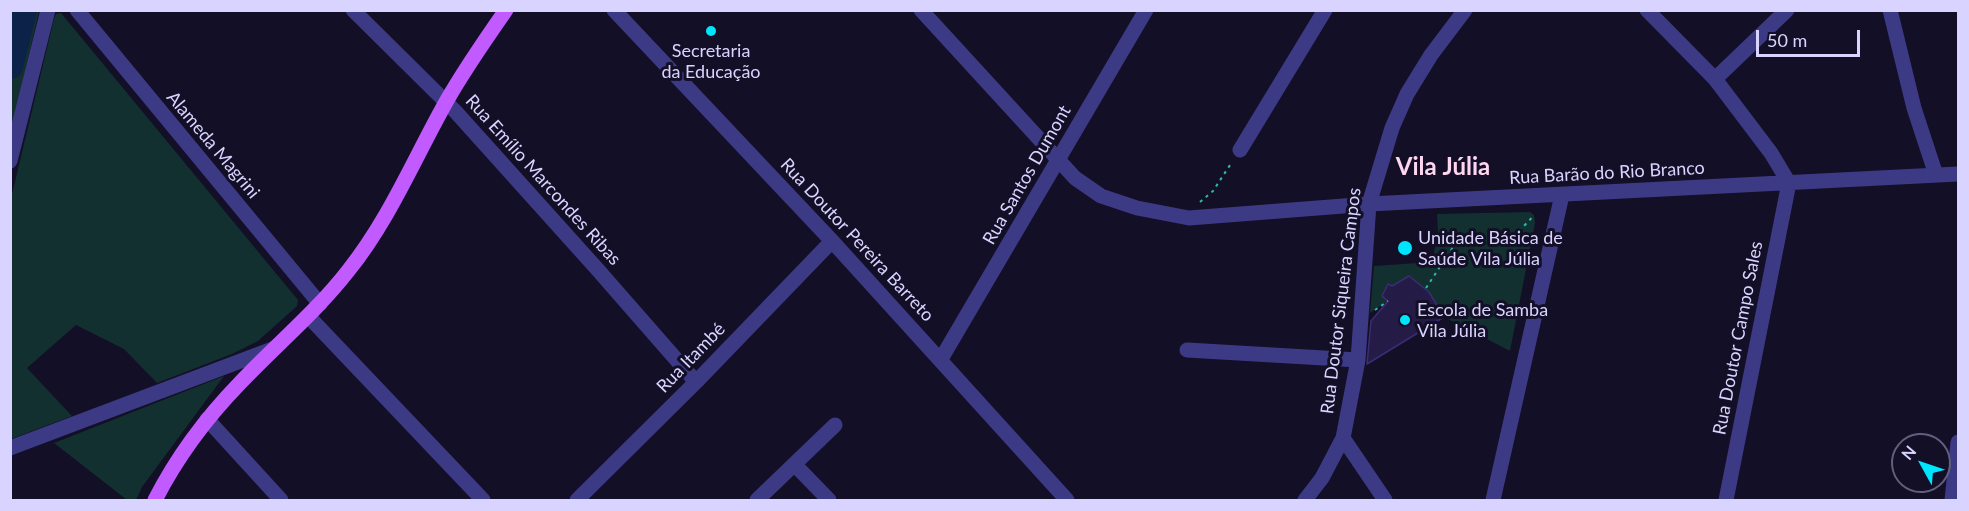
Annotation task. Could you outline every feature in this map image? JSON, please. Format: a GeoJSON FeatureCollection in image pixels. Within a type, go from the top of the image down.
{"type":"FeatureCollection","features":[{"type":"Feature","properties":{"kind":"main road"},"geometry":{"type":"LineString","coordinates":[[155,501],[171,472],[207,419],[250,364],[275,348],[309,317],[368,244],[473,56],[506,10]]}},
{"type":"Feature","properties":{"kind":"street"},"geometry":{"type":"LineString","coordinates":[[10,162],[48,10]]}},
{"type":"Feature","properties":{"kind":"street","name":"Alameda Magrini"},"geometry":{"type":"LineString","coordinates":[[77,10],[320,304]]}},
{"type":"Feature","properties":{"kind":"street","name":"Rua Emílio Marcondes Ribas"},"geometry":{"type":"LineString","coordinates":[[353,10],[446,103],[696,382]]}},
{"type":"Feature","properties":{"kind":"street","name":"Rua Doutor Pereira Barreto"},"geometry":{"type":"LineString","coordinates":[[614,10],[941,359],[1067,501]]}},
{"type":"Feature","properties":{"kind":"street","name":"Rua Barão do Rio Branco"},"geometry":{"type":"LineString","coordinates":[[921,10],[1075,178],[1101,196],[1137,208],[1189,218],[1369,204],[1959,174]]}},
{"type":"Feature","properties":{"kind":"street","name":"Rua Santos Dumont"},"geometry":{"type":"LineString","coordinates":[[941,359],[1146,10]]}},
{"type":"Feature","properties":{"kind":"street"},"geometry":{"type":"LineString","coordinates":[[1239,150],[1325,10]]}},
{"type":"Feature","properties":{"kind":"street","name":"Rua Doutor Siqueira Campos"},"geometry":{"type":"LineString","coordinates":[[1305,501],[1322,478],[1343,438],[1358,360],[1369,204],[1392,128],[1407,94],[1431,55],[1465,10]]}},
{"type":"Feature","properties":{"kind":"street"},"geometry":{"type":"LineString","coordinates":[[1647,10],[1715,79],[1771,153],[1789,183]]}},
{"type":"Feature","properties":{"kind":"street"},"geometry":{"type":"LineString","coordinates":[[1715,79],[1787,10]]}},
{"type":"Feature","properties":{"kind":"street"},"geometry":{"type":"LineString","coordinates":[[1890,10],[1914,108],[1936,176]]}},
{"type":"Feature","properties":{"kind":"street","name":"Rua Doutor Campo Sales"},"geometry":{"type":"LineString","coordinates":[[1726,501],[1789,183]]}},
{"type":"Feature","properties":{"kind":"street"},"geometry":{"type":"LineString","coordinates":[[1493,501],[1562,195]]}},
{"type":"Feature","properties":{"kind":"street","name":"Rua Itambé"},"geometry":{"type":"LineString","coordinates":[[577,501],[832,241]]}},
{"type":"Feature","properties":{"kind":"street"},"geometry":{"type":"LineString","coordinates":[[309,317],[483,501]]}},
{"type":"Feature","properties":{"kind":"street"},"geometry":{"type":"LineString","coordinates":[[1187,350],[1358,360]]}},
{"type":"Feature","properties":{"kind":"street"},"geometry":{"type":"LineString","coordinates":[[10,448],[250,364]]}},
{"type":"Feature","properties":{"kind":"street"},"geometry":{"type":"LineString","coordinates":[[207,419],[281,501]]}},
{"type":"Feature","properties":{"kind":"street"},"geometry":{"type":"LineString","coordinates":[[757,501],[835,425]]}},
{"type":"Feature","properties":{"kind":"street"},"geometry":{"type":"LineString","coordinates":[[1343,438],[1384,501]]}},
{"type":"Feature","properties":{"kind":"street"},"geometry":{"type":"LineString","coordinates":[[1959,442],[1952,500],[1959,500]]}},
{"type":"Feature","properties":{"kind":"street"},"geometry":{"type":"LineString","coordinates":[[795,465],[829,501]]}},
{"type":"Feature","properties":{"kind":"path"},"geometry":{"type":"LineString","coordinates":[[1189,218],[1199,204],[1213,191],[1239,150]]}},
{"type":"Feature","properties":{"kind":"path"},"geometry":{"type":"LineString","coordinates":[[1426,288],[1457,241],[1504,239],[1522,230],[1534,215]]}},
{"type":"Feature","properties":{"kind":"path"},"geometry":{"type":"LineString","coordinates":[[1370,313],[1388,301]]}},
{"type":"Feature","properties":{"kind":"green space"},"geometry":{"type":"Polygon","coordinates":[[[11,11],[39,11],[11,133],[11,11]]]}},
{"type":"Feature","properties":{"kind":"green space"},"geometry":{"type":"Polygon","coordinates":[[[61,13],[298,300],[297,306],[258,341],[232,354],[157,383],[124,349],[76,325],[27,368],[72,416],[11,439],[11,198],[54,19],[56,14],[61,13]]]}},
{"type":"Feature","properties":{"kind":"green space"},"geometry":{"type":"Polygon","coordinates":[[[1530,212],[1534,215],[1535,223],[1510,351],[1444,317],[1429,292],[1409,276],[1397,283],[1394,288],[1388,284],[1382,296],[1388,301],[1370,313],[1374,266],[1432,262],[1438,233],[1437,214],[1530,212]]]}},
{"type":"Feature","properties":{"kind":"green space"},"geometry":{"type":"Polygon","coordinates":[[[224,376],[142,487],[136,500],[127,500],[54,443],[224,376]]]}},
{"type":"Feature","properties":{"kind":"building","name":"Escola de Samba Vila Júlia"},"geometry":{"type":"Polygon","coordinates":[[[1409,276],[1429,292],[1444,317],[1367,364],[1371,321],[1388,301],[1382,296],[1388,284],[1392,286],[1409,276]]]}},
{"type":"Feature","properties":{"kind":"waterway"},"geometry":{"type":"LineString","coordinates":[[10,66],[24,10]]}},
{"type":"Feature","properties":{"kind":"place","name":"Secretaria da Educação"},"geometry":{"type":"Point","coordinates":[711,31]}},
{"type":"Feature","properties":{"kind":"place","name":"Unidade Básica de Saúde Vila Júlia"},"geometry":{"type":"Point","coordinates":[1405,248]}},
{"type":"Feature","properties":{"kind":"place","name":"Escola de Samba Vila Júlia"},"geometry":{"type":"Point","coordinates":[1405,320]}},
{"type":"Feature","properties":{"kind":"district","name":"Vila Júlia"},"geometry":{"type":"Point","coordinates":[1443,167]}}]}
